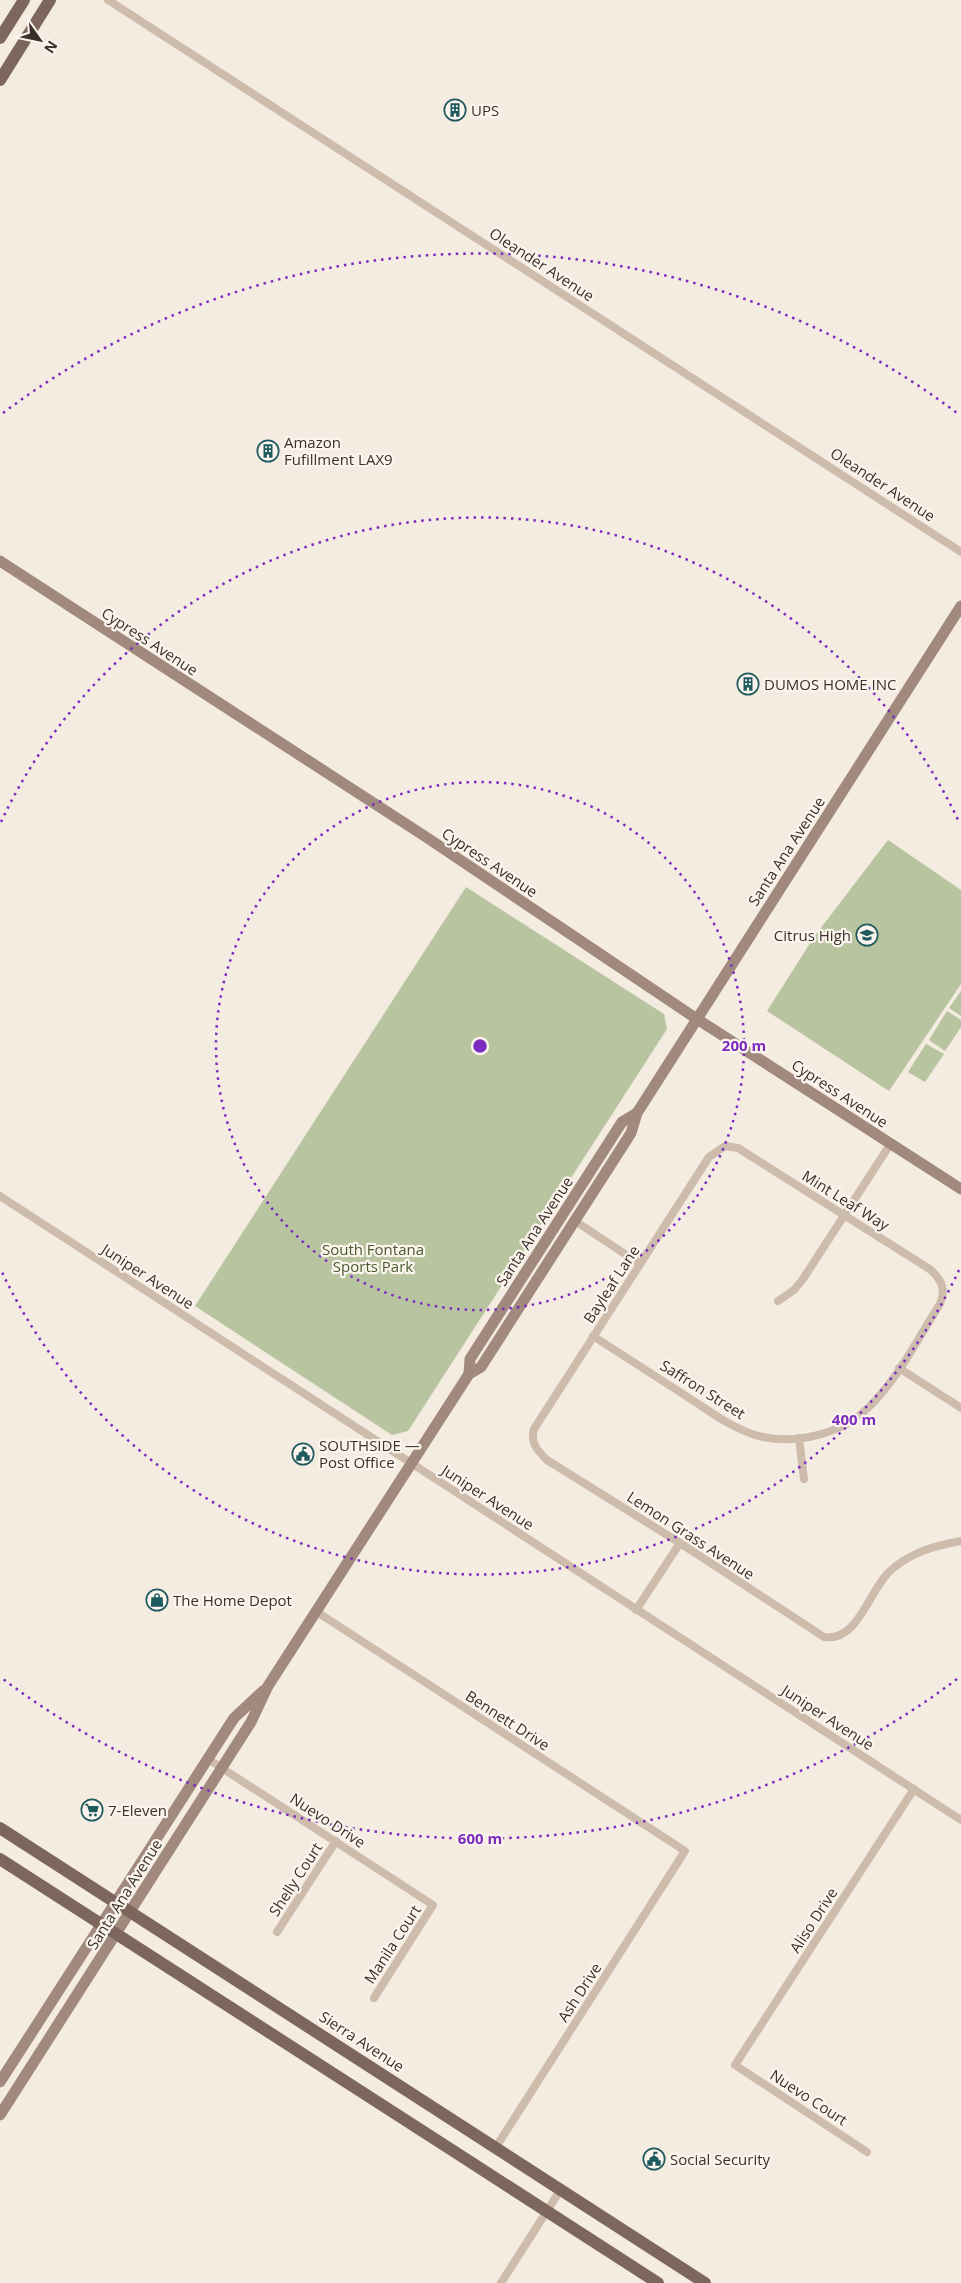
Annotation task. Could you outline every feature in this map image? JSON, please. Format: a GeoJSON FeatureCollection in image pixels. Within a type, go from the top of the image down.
{"type":"FeatureCollection","features":[{"type":"Feature","properties":{"kind":"main road"},"geometry":{"type":"LineString","coordinates":[[0,38],[24,0]]}},
{"type":"Feature","properties":{"kind":"main road"},"geometry":{"type":"LineString","coordinates":[[0,80],[50,0]]}},
{"type":"Feature","properties":{"kind":"main road","name":"Sierra Avenue"},"geometry":{"type":"LineString","coordinates":[[0,1828],[706,2283]]}},
{"type":"Feature","properties":{"kind":"main road"},"geometry":{"type":"LineString","coordinates":[[0,1858],[658,2283]]}},
{"type":"Feature","properties":{"kind":"street","name":"Oleander Avenue"},"geometry":{"type":"LineString","coordinates":[[108,0],[961,552]]}},
{"type":"Feature","properties":{"kind":"street","name":"Cypress Avenue"},"geometry":{"type":"LineString","coordinates":[[0,561],[426,837],[697,1019],[961,1189]]}},
{"type":"Feature","properties":{"kind":"street","name":"Santa Ana Avenue"},"geometry":{"type":"LineString","coordinates":[[469,1374],[482,1367],[632,1133],[637,1114],[961,606]]}},
{"type":"Feature","properties":{"kind":"street","name":"Santa Ana Avenue"},"geometry":{"type":"LineString","coordinates":[[0,2115],[252,1722],[268,1686],[469,1374],[470,1359],[622,1122],[637,1114]]}},
{"type":"Feature","properties":{"kind":"street"},"geometry":{"type":"LineString","coordinates":[[778,1301],[794,1290],[891,1143]]}},
{"type":"Feature","properties":{"kind":"street","name":"Mint Leaf Way"},"geometry":{"type":"LineString","coordinates":[[724,1146],[738,1148],[931,1270],[942,1282],[944,1290]]}},
{"type":"Feature","properties":{"kind":"street","name":"Bayleaf Lane"},"geometry":{"type":"LineString","coordinates":[[534,1445],[532,1437],[534,1429],[593,1336],[709,1157],[724,1146]]}},
{"type":"Feature","properties":{"kind":"street","name":"Juniper Avenue"},"geometry":{"type":"LineString","coordinates":[[0,1196],[961,1820]]}},
{"type":"Feature","properties":{"kind":"street"},"geometry":{"type":"LineString","coordinates":[[575,1221],[640,1264]]}},
{"type":"Feature","properties":{"kind":"street","name":"Saffron Street"},"geometry":{"type":"LineString","coordinates":[[593,1336],[737,1428],[771,1438],[799,1438],[830,1431],[856,1418],[878,1396],[899,1368],[940,1304],[944,1290]]}},
{"type":"Feature","properties":{"kind":"street"},"geometry":{"type":"LineString","coordinates":[[899,1368],[961,1408]]}},
{"type":"Feature","properties":{"kind":"street"},"geometry":{"type":"LineString","coordinates":[[799,1438],[804,1479]]}},
{"type":"Feature","properties":{"kind":"street","name":"Lemon Grass Avenue"},"geometry":{"type":"LineString","coordinates":[[534,1445],[547,1460],[680,1543],[824,1637],[838,1637],[851,1628],[878,1586],[901,1562],[931,1547],[961,1541]]}},
{"type":"Feature","properties":{"kind":"street"},"geometry":{"type":"LineString","coordinates":[[636,1610],[680,1543]]}},
{"type":"Feature","properties":{"kind":"street","name":"Bennett Drive"},"geometry":{"type":"LineString","coordinates":[[317,1612],[684,1851]]}},
{"type":"Feature","properties":{"kind":"street","name":"Santa Ana Avenue"},"geometry":{"type":"LineString","coordinates":[[0,2082],[234,1718],[268,1686]]}},
{"type":"Feature","properties":{"kind":"street","name":"Nuevo Drive"},"geometry":{"type":"LineString","coordinates":[[208,1759],[433,1905]]}},
{"type":"Feature","properties":{"kind":"street","name":"Aliso Drive"},"geometry":{"type":"LineString","coordinates":[[735,2066],[914,1789]]}},
{"type":"Feature","properties":{"kind":"street","name":"Shelly Court"},"geometry":{"type":"LineString","coordinates":[[277,1932],[336,1842]]}},
{"type":"Feature","properties":{"kind":"street","name":"Ash Drive"},"geometry":{"type":"LineString","coordinates":[[496,2147],[684,1851]]}},
{"type":"Feature","properties":{"kind":"street","name":"Manila Court"},"geometry":{"type":"LineString","coordinates":[[374,1998],[433,1905]]}},
{"type":"Feature","properties":{"kind":"street","name":"Nuevo Court"},"geometry":{"type":"LineString","coordinates":[[735,2066],[867,2152]]}},
{"type":"Feature","properties":{"kind":"street"},"geometry":{"type":"LineString","coordinates":[[501,2283],[560,2190]]}},
{"type":"Feature","properties":{"kind":"green space"},"geometry":{"type":"Polygon","coordinates":[[[888,840],[961,890],[961,984],[889,1091],[767,1011],[814,937],[888,840]]]}},
{"type":"Feature","properties":{"kind":"green space","name":"South Fontana Sports Park"},"geometry":{"type":"Polygon","coordinates":[[[466,887],[664,1014],[667,1029],[408,1431],[392,1435],[195,1306],[466,887]]]}},
{"type":"Feature","properties":{"kind":"green space"},"geometry":{"type":"Polygon","coordinates":[[[961,991],[961,1016],[949,1008],[961,991]]]}},
{"type":"Feature","properties":{"kind":"green space"},"geometry":{"type":"Polygon","coordinates":[[[947,1011],[961,1020],[961,1027],[945,1051],[929,1040],[947,1011]]]}},
{"type":"Feature","properties":{"kind":"green space"},"geometry":{"type":"Polygon","coordinates":[[[926,1044],[944,1054],[925,1082],[908,1072],[926,1044]]]}},
{"type":"Feature","properties":{"kind":"place","name":"UPS"},"geometry":{"type":"Point","coordinates":[455,110]}},
{"type":"Feature","properties":{"kind":"place","name":"Amazon Fufillment LAX9"},"geometry":{"type":"Point","coordinates":[268,451]}},
{"type":"Feature","properties":{"kind":"place","name":"DUMOS HOME INC"},"geometry":{"type":"Point","coordinates":[748,684]}},
{"type":"Feature","properties":{"kind":"place","name":"Citrus High"},"geometry":{"type":"Point","coordinates":[867,935]}},
{"type":"Feature","properties":{"kind":"place","name":"SOUTHSIDE — Post Office"},"geometry":{"type":"Point","coordinates":[303,1454]}},
{"type":"Feature","properties":{"kind":"place","name":"The Home Depot"},"geometry":{"type":"Point","coordinates":[157,1600]}},
{"type":"Feature","properties":{"kind":"place","name":"7-Eleven"},"geometry":{"type":"Point","coordinates":[92,1810]}},
{"type":"Feature","properties":{"kind":"place","name":"Social Security"},"geometry":{"type":"Point","coordinates":[654,2159]}}]}
